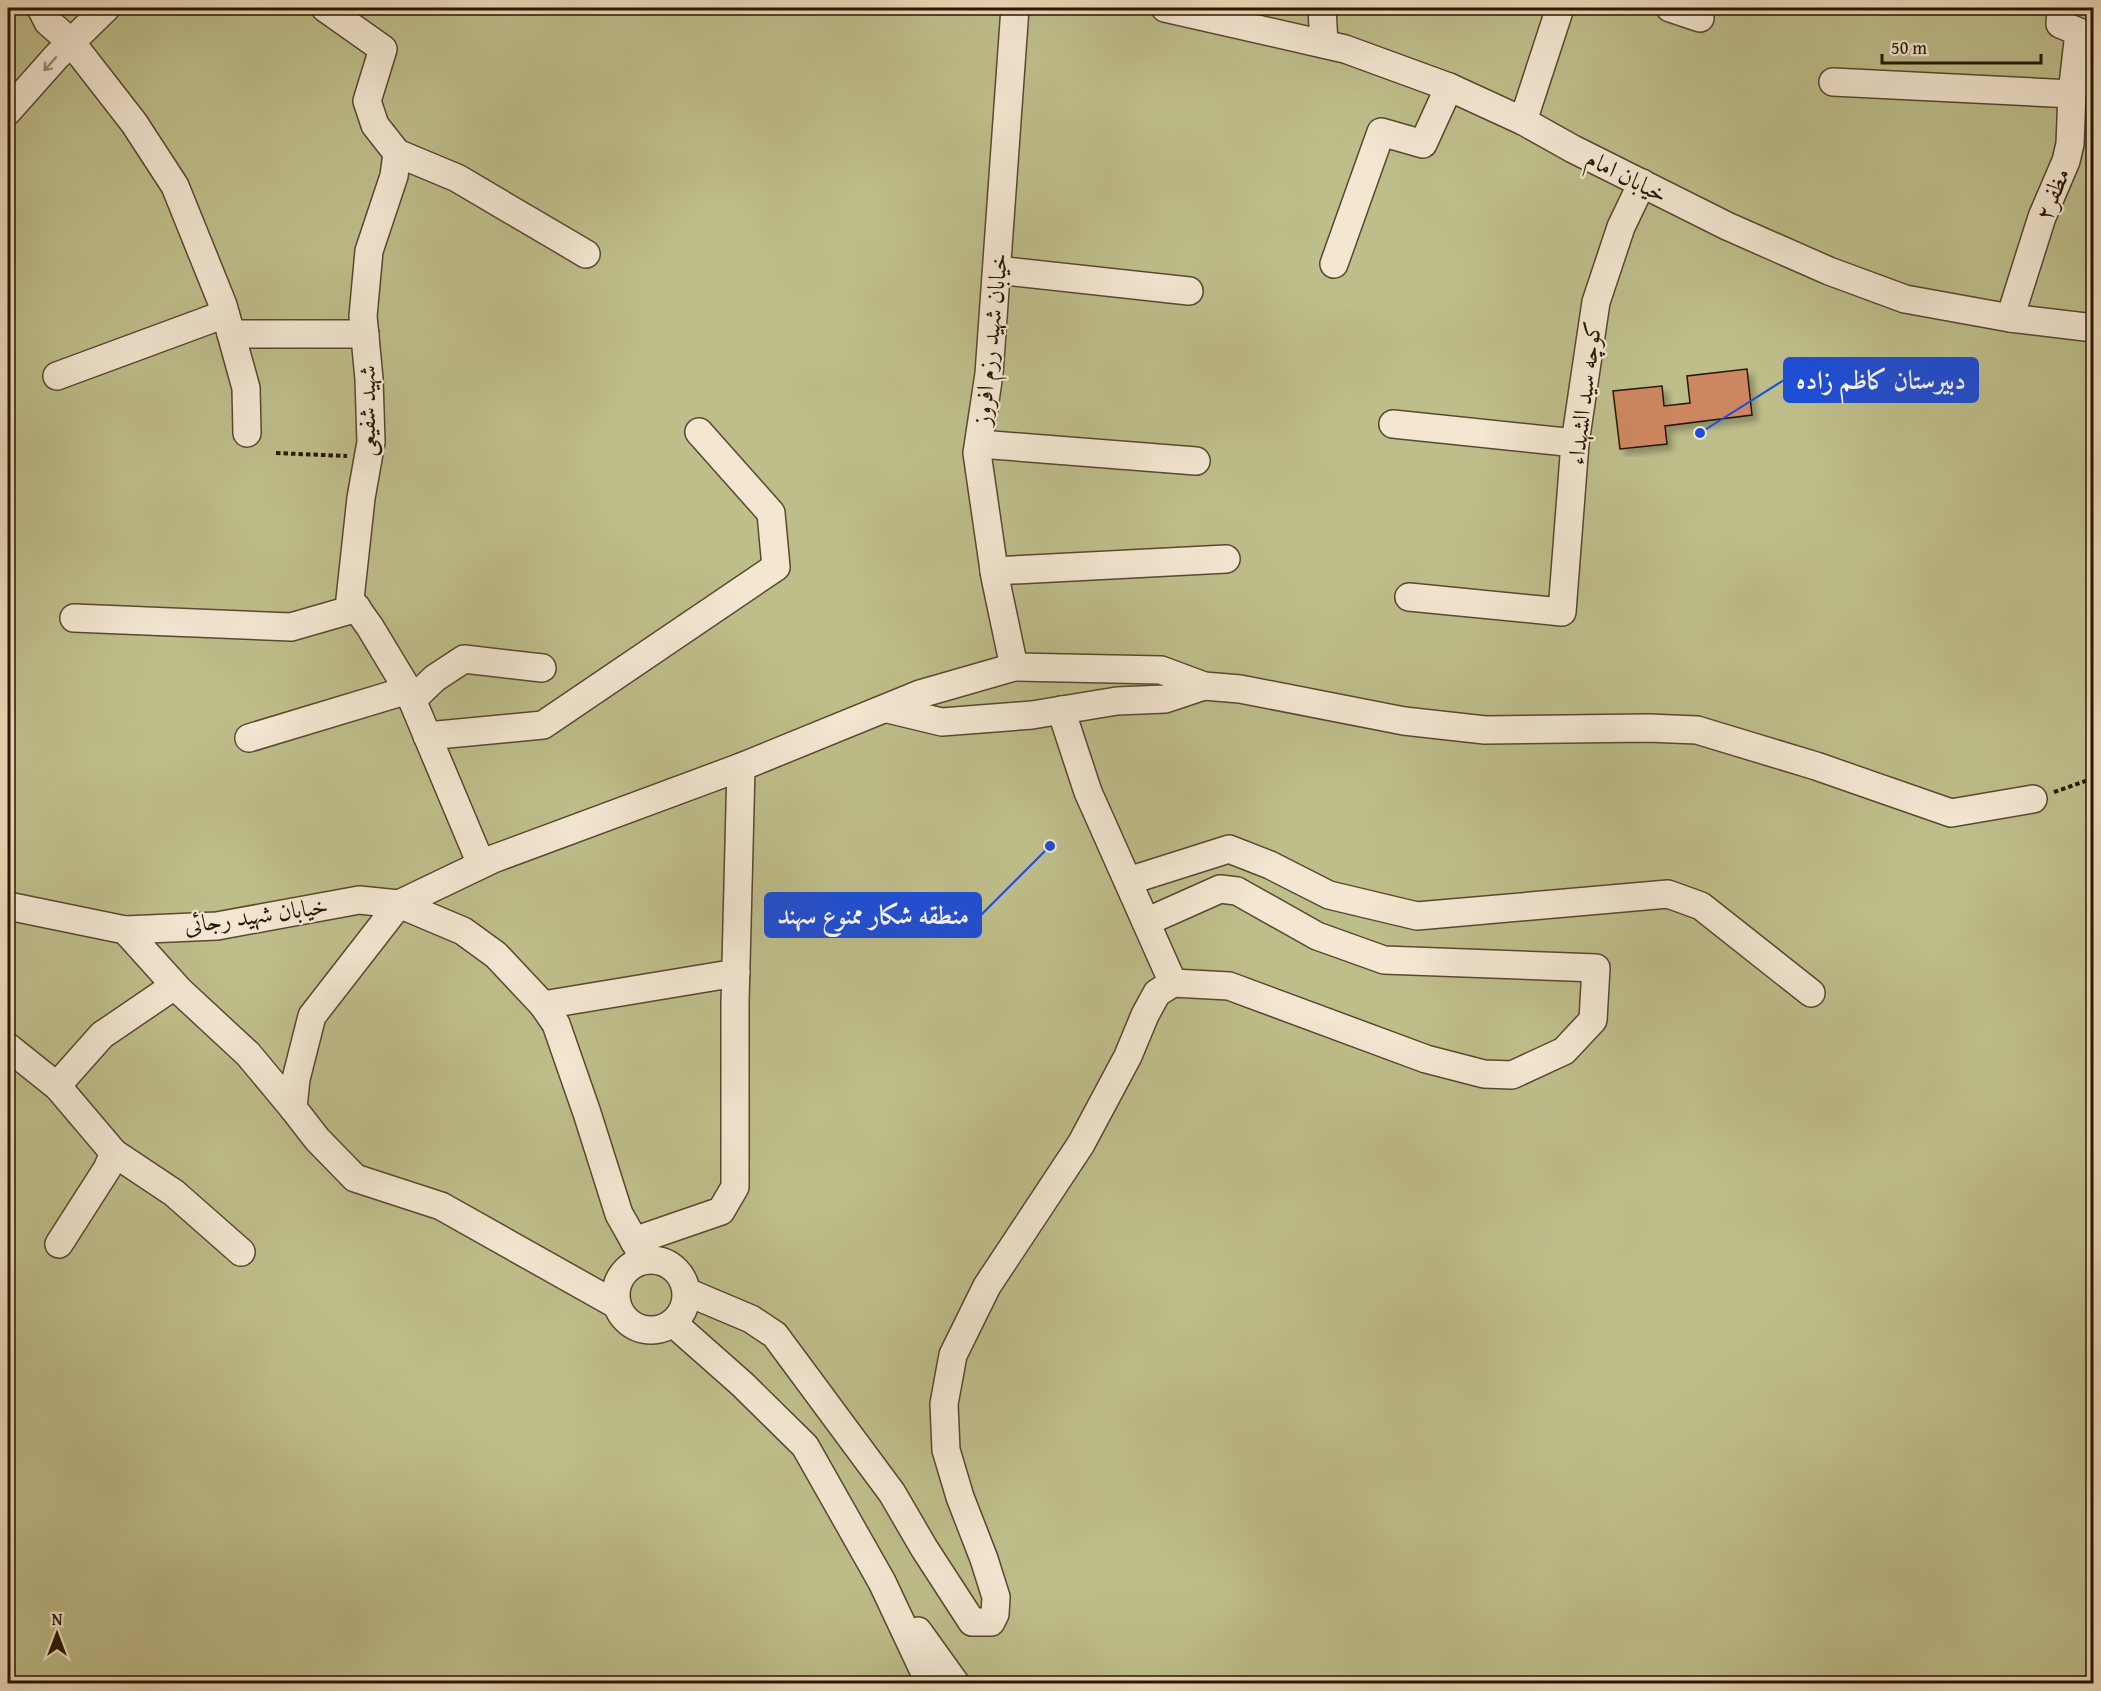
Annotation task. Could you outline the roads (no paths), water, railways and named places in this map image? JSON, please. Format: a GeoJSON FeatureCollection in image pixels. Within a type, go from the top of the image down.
{"type":"FeatureCollection","features":[{"type":"Feature","properties":{"kind":"street"},"geometry":{"type":"LineString","coordinates":[[41,8],[48,22],[71,42],[134,123],[175,186],[228,324],[246,388],[247,433]]}},
{"type":"Feature","properties":{"kind":"street"},"geometry":{"type":"LineString","coordinates":[[8,111],[71,42],[106,8]]}},
{"type":"Feature","properties":{"kind":"street"},"geometry":{"type":"LineString","coordinates":[[325,8],[383,49],[367,101],[375,125],[397,153],[457,178],[586,254]]}},
{"type":"Feature","properties":{"kind":"street","name":"خیابان شهید رزم افروز"},"geometry":{"type":"LineString","coordinates":[[1014,667],[994,571],[977,453],[989,374],[1016,8]]}},
{"type":"Feature","properties":{"kind":"street","name":"خیابان امام"},"geometry":{"type":"LineString","coordinates":[[1165,8],[1345,49],[1449,87],[1523,121],[1727,226],[1829,271],[1905,299],[2010,318],[2094,328]]}},
{"type":"Feature","properties":{"kind":"street"},"geometry":{"type":"LineString","coordinates":[[1322,8],[1324,44]]}},
{"type":"Feature","properties":{"kind":"street"},"geometry":{"type":"LineString","coordinates":[[1523,121],[1560,8]]}},
{"type":"Feature","properties":{"kind":"street"},"geometry":{"type":"LineString","coordinates":[[1670,8],[1700,18]]}},
{"type":"Feature","properties":{"kind":"street","name":"مظفر۲"},"geometry":{"type":"LineString","coordinates":[[2010,318],[2042,217],[2066,161],[2070,144],[2072,94],[2086,32],[2060,24],[2061,8]]}},
{"type":"Feature","properties":{"kind":"street"},"geometry":{"type":"LineString","coordinates":[[1833,82],[2072,94]]}},
{"type":"Feature","properties":{"kind":"street"},"geometry":{"type":"LineString","coordinates":[[1334,264],[1381,132],[1423,144],[1449,87]]}},
{"type":"Feature","properties":{"kind":"street","name":"شهید شفیعی"},"geometry":{"type":"LineString","coordinates":[[397,153],[394,176],[369,251],[363,316],[371,442],[361,498],[350,599],[410,695],[482,864]]}},
{"type":"Feature","properties":{"kind":"street","name":"کوچه سید الشهداء"},"geometry":{"type":"LineString","coordinates":[[1409,597],[1562,612],[1575,442],[1596,302],[1621,227],[1642,183]]}},
{"type":"Feature","properties":{"kind":"street"},"geometry":{"type":"LineString","coordinates":[[997,270],[1189,291]]}},
{"type":"Feature","properties":{"kind":"street"},"geometry":{"type":"LineString","coordinates":[[57,376],[228,324],[365,334]]}},
{"type":"Feature","properties":{"kind":"street"},"geometry":{"type":"LineString","coordinates":[[1393,424],[1575,442]]}},
{"type":"Feature","properties":{"kind":"street"},"geometry":{"type":"LineString","coordinates":[[428,736],[543,725],[776,567],[771,513],[699,432]]}},
{"type":"Feature","properties":{"kind":"street"},"geometry":{"type":"LineString","coordinates":[[979,444],[1196,461]]}},
{"type":"Feature","properties":{"kind":"street"},"geometry":{"type":"LineString","coordinates":[[994,571],[1226,559]]}},
{"type":"Feature","properties":{"kind":"street"},"geometry":{"type":"LineString","coordinates":[[74,618],[291,627],[357,609]]}},
{"type":"Feature","properties":{"kind":"street"},"geometry":{"type":"LineString","coordinates":[[249,738],[410,695],[464,659],[542,668]]}},
{"type":"Feature","properties":{"kind":"street"},"geometry":{"type":"LineString","coordinates":[[293,1108],[296,1079],[312,1016],[399,904],[482,864],[741,767],[888,709],[920,694],[1014,667],[1161,670],[1204,686],[1240,689],[1404,721],[1485,730],[1648,728],[1697,730],[1816,766],[1951,813],[2034,799]]}},
{"type":"Feature","properties":{"kind":"street"},"geometry":{"type":"LineString","coordinates":[[888,709],[942,722],[1032,715],[1117,701],[1165,699],[1204,686]]}},
{"type":"Feature","properties":{"kind":"street"},"geometry":{"type":"LineString","coordinates":[[1061,710],[1088,792],[1173,983]]}},
{"type":"Feature","properties":{"kind":"street"},"geometry":{"type":"LineString","coordinates":[[399,904],[463,931],[496,955],[543,1005],[556,1024],[619,1214],[639,1251],[668,1264],[684,1281],[687,1292],[681,1314],[673,1323],[663,1328],[641,1329],[622,1316],[617,1305],[618,1282],[633,1264],[639,1251],[721,1211],[735,1187],[736,973],[741,767]]}},
{"type":"Feature","properties":{"kind":"street"},"geometry":{"type":"LineString","coordinates":[[1128,881],[1229,849],[1270,865],[1329,895],[1417,916],[1668,894],[1701,906],[1811,993]]}},
{"type":"Feature","properties":{"kind":"street"},"geometry":{"type":"LineString","coordinates":[[687,1292],[752,1319],[775,1335],[892,1493],[972,1622],[991,1622],[995,1614],[996,1597],[960,1497],[946,1450],[944,1404],[953,1355],[987,1286],[1057,1184],[1081,1144],[1128,1056],[1157,993],[1173,983],[1229,986],[1426,1059],[1484,1074],[1512,1075],[1564,1051],[1593,1020],[1596,968],[1384,960],[1317,936],[1237,891],[1220,889],[1146,922]]}},
{"type":"Feature","properties":{"kind":"street","name":"خیابان شهید رجائی"},"geometry":{"type":"LineString","coordinates":[[8,906],[125,930],[217,926],[359,900],[399,904]]}},
{"type":"Feature","properties":{"kind":"street"},"geometry":{"type":"LineString","coordinates":[[125,930],[174,986],[248,1054],[318,1139],[355,1178],[441,1206],[617,1305]]}},
{"type":"Feature","properties":{"kind":"street"},"geometry":{"type":"LineString","coordinates":[[543,1005],[736,973]]}},
{"type":"Feature","properties":{"kind":"street"},"geometry":{"type":"LineString","coordinates":[[58,1087],[102,1035],[174,986]]}},
{"type":"Feature","properties":{"kind":"street"},"geometry":{"type":"LineString","coordinates":[[8,1047],[58,1087],[114,1153],[174,1193],[241,1252]]}},
{"type":"Feature","properties":{"kind":"street"},"geometry":{"type":"LineString","coordinates":[[59,1244],[114,1153]]}},
{"type":"Feature","properties":{"kind":"street"},"geometry":{"type":"LineString","coordinates":[[673,1323],[742,1384],[805,1446],[882,1582],[930,1683]]}},
{"type":"Feature","properties":{"kind":"street"},"geometry":{"type":"LineString","coordinates":[[882,1582],[956,1683]]}},
{"type":"Feature","properties":{"kind":"place","name":"دبیرستان کاظم زاده"},"geometry":{"type":"Point","coordinates":[1700,433]}},
{"type":"Feature","properties":{"kind":"place","name":"منطقه شکار ممنوع سهند"},"geometry":{"type":"Point","coordinates":[1050,846]}}]}
